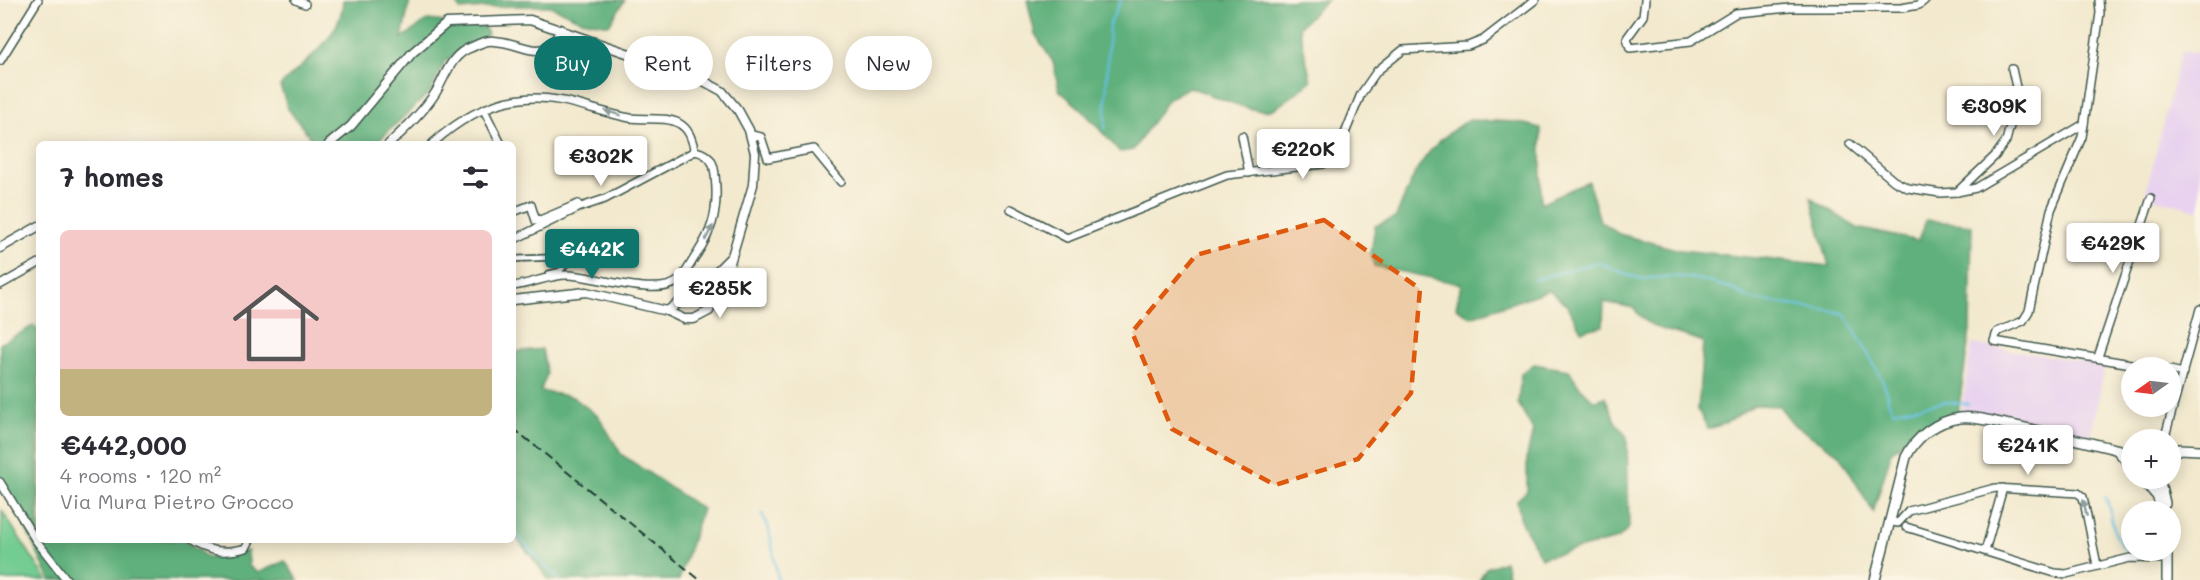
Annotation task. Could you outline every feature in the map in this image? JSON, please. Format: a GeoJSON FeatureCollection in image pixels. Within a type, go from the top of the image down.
{"type":"FeatureCollection","features":[{"type":"Feature","properties":{"kind":"main road"},"geometry":{"type":"LineString","coordinates":[[1875,580],[1908,452],[1926,432],[1952,420],[1976,419],[2083,439],[2121,450]]}},
{"type":"Feature","properties":{"kind":"main road"},"geometry":{"type":"LineString","coordinates":[[2115,449],[2121,455]]}},
{"type":"Feature","properties":{"kind":"main road"},"geometry":{"type":"LineString","coordinates":[[2181,449],[2200,450]]}},
{"type":"Feature","properties":{"kind":"main road"},"geometry":{"type":"LineString","coordinates":[[2150,489],[2159,501]]}},
{"type":"Feature","properties":{"kind":"main road"},"geometry":{"type":"LineString","coordinates":[[2167,561],[2168,580]]}},
{"type":"Feature","properties":{"kind":"street"},"geometry":{"type":"LineString","coordinates":[[0,61],[38,0]]}},
{"type":"Feature","properties":{"kind":"street"},"geometry":{"type":"LineString","coordinates":[[296,0],[305,4]]}},
{"type":"Feature","properties":{"kind":"street"},"geometry":{"type":"LineString","coordinates":[[1011,209],[1066,238],[1227,175],[1323,164],[1337,153],[1360,94],[1377,71],[1403,50],[1468,46],[1482,40],[1535,0]]}},
{"type":"Feature","properties":{"kind":"street"},"geometry":{"type":"LineString","coordinates":[[1645,0],[1643,16],[1627,38],[1630,48],[1691,41],[1736,13],[1790,8],[1901,8],[1919,5],[1925,0]]}},
{"type":"Feature","properties":{"kind":"street"},"geometry":{"type":"LineString","coordinates":[[2099,0],[2082,137],[2051,210],[2029,310],[2023,321],[1997,332],[1994,342],[2121,361]]}},
{"type":"Feature","properties":{"kind":"street"},"geometry":{"type":"LineString","coordinates":[[333,141],[351,126],[412,53],[447,23],[530,20],[561,29],[681,70],[712,85],[738,110],[751,135],[755,153],[755,179],[732,256],[710,311],[690,319],[668,311],[586,292],[516,300]]}},
{"type":"Feature","properties":{"kind":"street"},"geometry":{"type":"LineString","coordinates":[[392,141],[435,93],[449,64],[469,47],[493,40],[542,50],[550,48],[561,29]]}},
{"type":"Feature","properties":{"kind":"street"},"geometry":{"type":"LineString","coordinates":[[1957,192],[1995,156],[2006,141],[2018,96],[2012,69]]}},
{"type":"Feature","properties":{"kind":"street"},"geometry":{"type":"LineString","coordinates":[[435,141],[450,127],[484,110],[521,99],[553,98],[627,117],[672,120],[682,125],[692,137],[695,151]]}},
{"type":"Feature","properties":{"kind":"street"},"geometry":{"type":"LineString","coordinates":[[484,110],[500,141]]}},
{"type":"Feature","properties":{"kind":"street"},"geometry":{"type":"LineString","coordinates":[[1850,144],[1894,181],[1908,188],[1940,193],[1957,192],[1976,188],[2084,124]]}},
{"type":"Feature","properties":{"kind":"street"},"geometry":{"type":"LineString","coordinates":[[751,135],[760,137],[768,158],[814,149],[841,182]]}},
{"type":"Feature","properties":{"kind":"street"},"geometry":{"type":"LineString","coordinates":[[1242,136],[1249,173]]}},
{"type":"Feature","properties":{"kind":"street"},"geometry":{"type":"LineString","coordinates":[[516,238],[578,208],[596,202],[695,151]]}},
{"type":"Feature","properties":{"kind":"street"},"geometry":{"type":"LineString","coordinates":[[516,284],[565,275],[643,286],[670,286],[680,280],[713,225],[717,209],[715,169],[711,158],[695,151]]}},
{"type":"Feature","properties":{"kind":"street"},"geometry":{"type":"LineString","coordinates":[[2098,357],[2151,198]]}},
{"type":"Feature","properties":{"kind":"street"},"geometry":{"type":"LineString","coordinates":[[516,238],[537,219],[540,220],[568,207],[596,202]]}},
{"type":"Feature","properties":{"kind":"street"},"geometry":{"type":"LineString","coordinates":[[516,211],[531,205],[537,219]]}},
{"type":"Feature","properties":{"kind":"street"},"geometry":{"type":"LineString","coordinates":[[0,248],[36,228]]}},
{"type":"Feature","properties":{"kind":"street"},"geometry":{"type":"LineString","coordinates":[[516,259],[558,256],[563,257],[567,264],[560,271],[516,284]]}},
{"type":"Feature","properties":{"kind":"street"},"geometry":{"type":"LineString","coordinates":[[668,311],[699,289],[732,256]]}},
{"type":"Feature","properties":{"kind":"street"},"geometry":{"type":"LineString","coordinates":[[0,285],[36,265]]}},
{"type":"Feature","properties":{"kind":"street"},"geometry":{"type":"LineString","coordinates":[[2167,429],[2200,309]]}},
{"type":"Feature","properties":{"kind":"street"},"geometry":{"type":"LineString","coordinates":[[0,482],[36,540]]}},
{"type":"Feature","properties":{"kind":"street"},"geometry":{"type":"LineString","coordinates":[[1985,551],[2003,488]]}},
{"type":"Feature","properties":{"kind":"street"},"geometry":{"type":"LineString","coordinates":[[1889,521],[1900,522],[1909,511],[2003,488],[2081,495],[2097,565]]}},
{"type":"Feature","properties":{"kind":"street"},"geometry":{"type":"LineString","coordinates":[[1906,527],[2055,573],[2066,574],[2121,560]]}},
{"type":"Feature","properties":{"kind":"street"},"geometry":{"type":"LineString","coordinates":[[38,543],[67,580]]}},
{"type":"Feature","properties":{"kind":"street"},"geometry":{"type":"LineString","coordinates":[[195,543],[208,550],[230,553],[246,548],[248,543]]}},
{"type":"Feature","properties":{"kind":"highlighted area"},"geometry":{"type":"Polygon","coordinates":[[[1324,220],[1420,289],[1411,393],[1358,459],[1275,485],[1172,429],[1132,332],[1196,255],[1324,220]]]}},
{"type":"Feature","properties":{"kind":"shaded area"},"geometry":{"type":"Polygon","coordinates":[[[2181,52],[2200,53],[2200,211],[2145,196],[2181,52]]]}},
{"type":"Feature","properties":{"kind":"shaded area"},"geometry":{"type":"Polygon","coordinates":[[[1972,344],[2105,365],[2091,436],[1961,413],[1972,344]]]}},
{"type":"Feature","properties":{"kind":"green space"},"geometry":{"type":"Polygon","coordinates":[[[343,0],[410,0],[402,38],[428,20],[483,26],[488,33],[485,38],[445,61],[431,91],[378,141],[311,141],[288,109],[280,86],[320,48],[337,25],[343,0]]]}},
{"type":"Feature","properties":{"kind":"green space"},"geometry":{"type":"Polygon","coordinates":[[[456,0],[625,0],[609,25],[581,20],[550,6],[460,10],[456,0]]]}},
{"type":"Feature","properties":{"kind":"green space"},"geometry":{"type":"Polygon","coordinates":[[[1027,0],[1327,0],[1299,27],[1311,81],[1288,99],[1273,109],[1256,110],[1189,87],[1168,99],[1133,150],[1120,152],[1083,111],[1059,90],[1053,62],[1035,34],[1027,0]]]}},
{"type":"Feature","properties":{"kind":"green space"},"geometry":{"type":"Polygon","coordinates":[[[1468,120],[1516,122],[1541,128],[1541,204],[1588,181],[1600,221],[1619,234],[1680,250],[1829,266],[1811,198],[1857,228],[1919,241],[1926,220],[1972,225],[1970,331],[1958,412],[1921,427],[1892,451],[1873,512],[1839,454],[1794,425],[1779,406],[1754,405],[1726,423],[1708,429],[1698,410],[1703,342],[1656,327],[1640,316],[1634,308],[1604,302],[1603,326],[1581,331],[1568,306],[1549,290],[1471,317],[1456,308],[1461,284],[1374,266],[1371,253],[1375,226],[1396,217],[1409,186],[1431,150],[1468,120]]]}},
{"type":"Feature","properties":{"kind":"green space"},"geometry":{"type":"Polygon","coordinates":[[[33,326],[36,327],[36,543],[189,543],[208,558],[248,551],[249,566],[258,573],[285,561],[298,580],[50,580],[19,513],[0,487],[0,344],[33,326]]]}},
{"type":"Feature","properties":{"kind":"green space"},"geometry":{"type":"Polygon","coordinates":[[[542,349],[547,375],[540,391],[573,397],[599,417],[621,454],[702,509],[679,580],[549,580],[516,537],[516,352],[542,349]]]}},
{"type":"Feature","properties":{"kind":"green space"},"geometry":{"type":"Polygon","coordinates":[[[1534,364],[1569,370],[1580,387],[1594,401],[1605,397],[1615,421],[1627,437],[1629,528],[1618,539],[1541,558],[1521,522],[1517,500],[1527,491],[1527,456],[1533,430],[1518,403],[1521,374],[1534,364]]]}},
{"type":"Feature","properties":{"kind":"green space"},"geometry":{"type":"Polygon","coordinates":[[[2,511],[47,580],[0,580],[2,511]]]}},
{"type":"Feature","properties":{"kind":"green space"},"geometry":{"type":"Polygon","coordinates":[[[1505,561],[1509,580],[1479,580],[1486,568],[1505,561]]]}},
{"type":"Feature","properties":{"kind":"waterway"},"geometry":{"type":"LineString","coordinates":[[1105,129],[1109,25],[1121,0]]}},
{"type":"Feature","properties":{"kind":"waterway"},"geometry":{"type":"LineString","coordinates":[[1534,280],[1598,262],[1630,276],[1644,279],[1673,276],[1697,279],[1730,288],[1751,299],[1843,313],[1884,384],[1894,411],[1944,402],[1968,404]]}},
{"type":"Feature","properties":{"kind":"waterway"},"geometry":{"type":"LineString","coordinates":[[2105,496],[2121,545]]}},
{"type":"Feature","properties":{"kind":"waterway"},"geometry":{"type":"LineString","coordinates":[[762,514],[769,529],[778,580]]}},
{"type":"Feature","properties":{"kind":"waterway"},"geometry":{"type":"LineString","coordinates":[[516,535],[559,580]]}},
{"type":"Feature","properties":{"kind":"railway"},"geometry":{"type":"LineString","coordinates":[[516,430],[700,580]]}}]}
